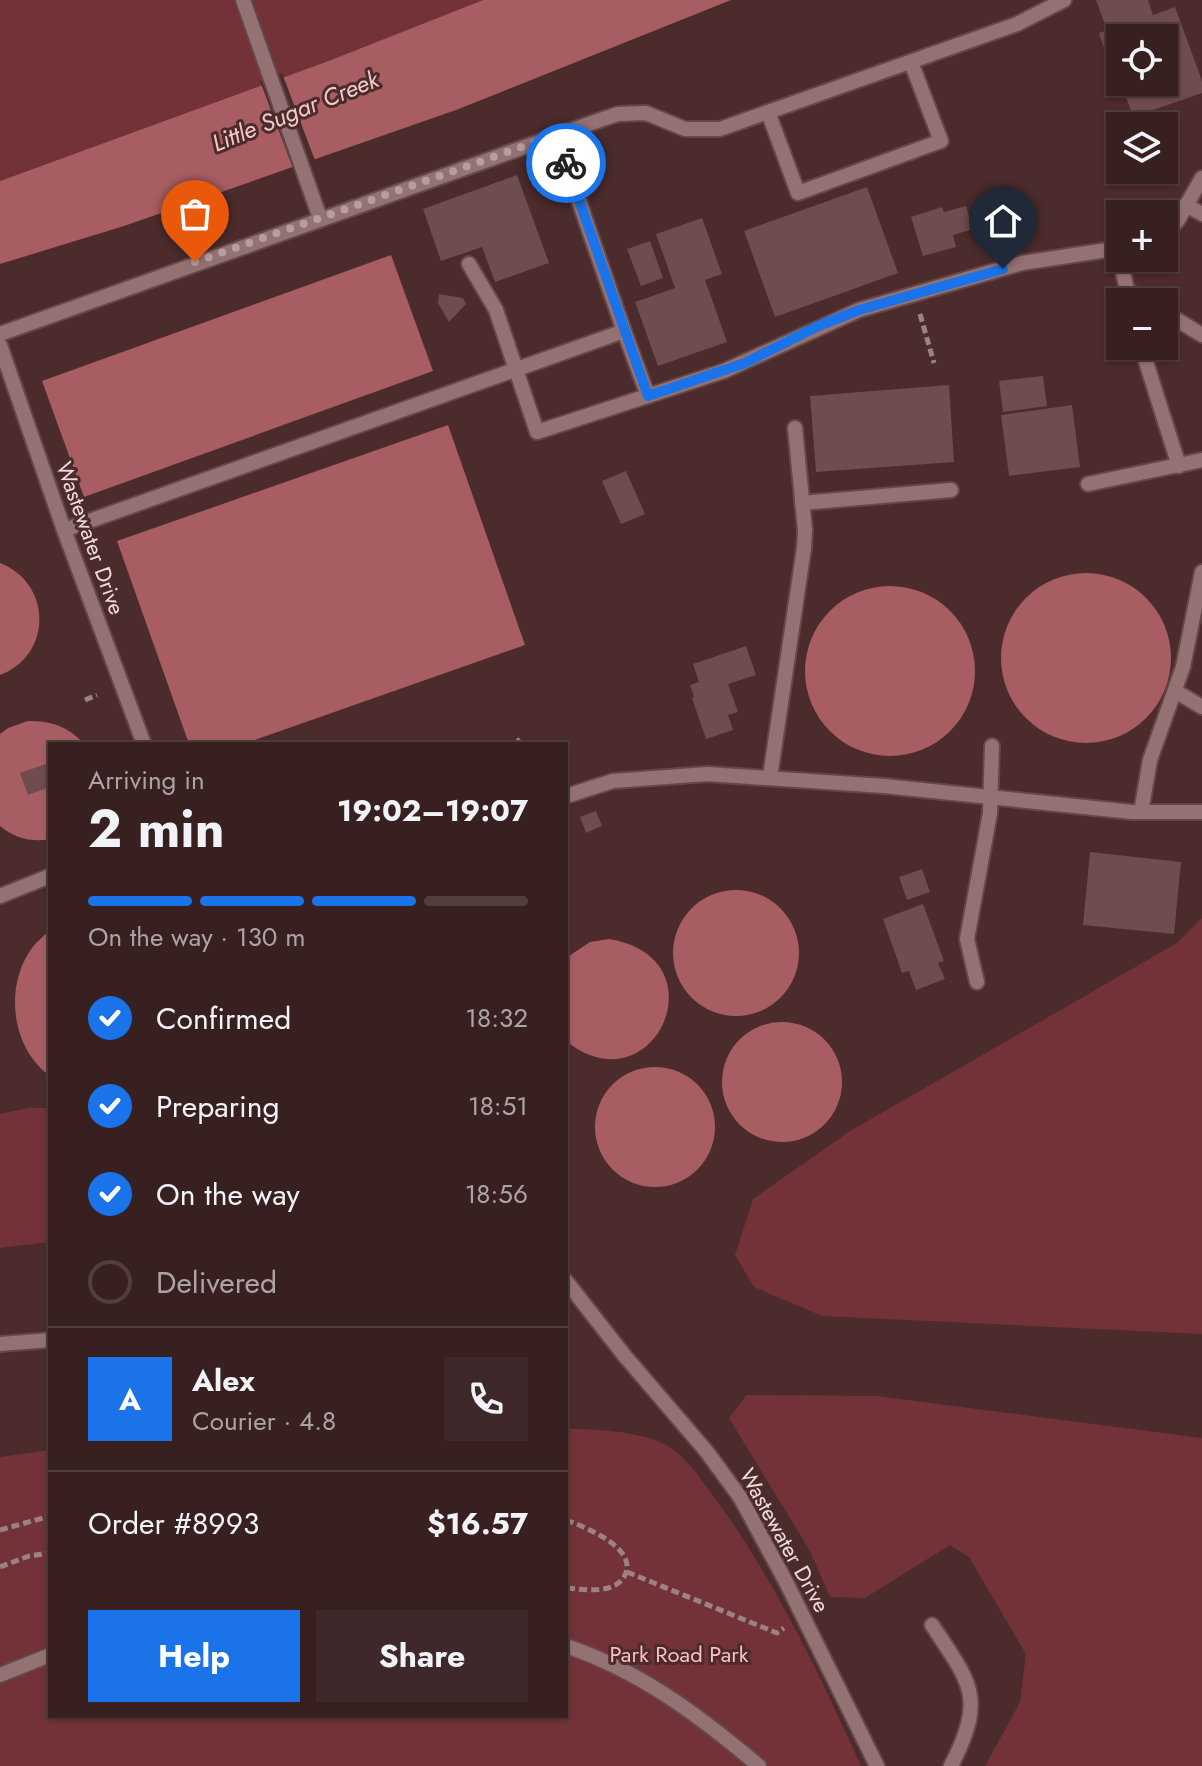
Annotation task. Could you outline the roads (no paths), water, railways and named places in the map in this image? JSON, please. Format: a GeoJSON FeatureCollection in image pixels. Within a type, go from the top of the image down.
{"type":"FeatureCollection","features":[{"type":"Feature","properties":{"kind":"lane"},"geometry":{"type":"LineString","coordinates":[[243,0],[320,218]]}},
{"type":"Feature","properties":{"kind":"lane"},"geometry":{"type":"LineString","coordinates":[[0,334],[618,114],[646,113],[685,129],[720,129],[1017,24],[1064,0]]}},
{"type":"Feature","properties":{"kind":"lane"},"geometry":{"type":"LineString","coordinates":[[768,112],[798,193],[941,141],[911,62]]}},
{"type":"Feature","properties":{"kind":"lane"},"geometry":{"type":"LineString","coordinates":[[556,135],[648,396]]}},
{"type":"Feature","properties":{"kind":"lane"},"geometry":{"type":"LineString","coordinates":[[1178,218],[1202,178]]}},
{"type":"Feature","properties":{"kind":"lane"},"geometry":{"type":"LineString","coordinates":[[1186,205],[1202,214]]}},
{"type":"Feature","properties":{"kind":"lane"},"geometry":{"type":"LineString","coordinates":[[469,264],[491,298],[537,432],[745,363],[816,327],[859,310],[1022,263],[1106,250]]}},
{"type":"Feature","properties":{"kind":"lane"},"geometry":{"type":"LineString","coordinates":[[1178,320],[1202,335]]}},
{"type":"Feature","properties":{"kind":"lane"},"geometry":{"type":"LineString","coordinates":[[64,530],[624,331]]}},
{"type":"Feature","properties":{"kind":"lane","name":"Wastewater Drive"},"geometry":{"type":"LineString","coordinates":[[0,345],[64,530],[143,742]]}},
{"type":"Feature","properties":{"kind":"lane"},"geometry":{"type":"LineString","coordinates":[[1145,360],[1179,466]]}},
{"type":"Feature","properties":{"kind":"lane"},"geometry":{"type":"LineString","coordinates":[[770,777],[804,548],[795,428]]}},
{"type":"Feature","properties":{"kind":"lane"},"geometry":{"type":"LineString","coordinates":[[1088,484],[1202,460]]}},
{"type":"Feature","properties":{"kind":"lane"},"geometry":{"type":"LineString","coordinates":[[802,503],[951,490]]}},
{"type":"Feature","properties":{"kind":"lane"},"geometry":{"type":"LineString","coordinates":[[1141,812],[1150,760],[1183,667],[1202,572]]}},
{"type":"Feature","properties":{"kind":"lane"},"geometry":{"type":"LineString","coordinates":[[1175,691],[1202,707]]}},
{"type":"Feature","properties":{"kind":"lane"},"geometry":{"type":"LineString","coordinates":[[977,982],[967,939],[992,797],[992,746]]}},
{"type":"Feature","properties":{"kind":"lane"},"geometry":{"type":"LineString","coordinates":[[568,795],[613,781],[672,775],[770,777],[1141,812],[1202,812]]}},
{"type":"Feature","properties":{"kind":"lane"},"geometry":{"type":"LineString","coordinates":[[0,896],[48,877]]}},
{"type":"Feature","properties":{"kind":"lane","name":"Wastewater Drive"},"geometry":{"type":"LineString","coordinates":[[568,1284],[724,1475],[758,1528],[877,1766]]}},
{"type":"Feature","properties":{"kind":"lane"},"geometry":{"type":"LineString","coordinates":[[0,1344],[48,1340]]}},
{"type":"Feature","properties":{"kind":"lane"},"geometry":{"type":"LineString","coordinates":[[932,1625],[961,1669],[971,1696],[965,1733],[951,1766]]}},
{"type":"Feature","properties":{"kind":"lane"},"geometry":{"type":"LineString","coordinates":[[568,1647],[597,1656],[650,1683],[700,1718],[759,1766]]}},
{"type":"Feature","properties":{"kind":"lane"},"geometry":{"type":"LineString","coordinates":[[0,1675],[48,1656]]}},
{"type":"Feature","properties":{"kind":"water","name":"Little Sugar Creek"},"geometry":{"type":"Polygon","coordinates":[[[483,0],[731,0],[456,110],[124,226],[0,264],[0,181],[331,60],[483,0]]]}},
{"type":"Feature","properties":{"kind":"water"},"geometry":{"type":"Polygon","coordinates":[[[391,255],[433,371],[84,497],[42,381],[391,255]]]}},
{"type":"Feature","properties":{"kind":"water"},"geometry":{"type":"Polygon","coordinates":[[[448,425],[525,645],[249,742],[188,742],[117,541],[448,425]]]}},
{"type":"Feature","properties":{"kind":"water"},"geometry":{"type":"Polygon","coordinates":[[[0,563],[17,573],[29,586],[37,602],[39,619],[37,636],[30,652],[17,665],[0,675],[0,563]]]}},
{"type":"Feature","properties":{"kind":"water"},"geometry":{"type":"Polygon","coordinates":[[[1086,573],[1119,579],[1146,598],[1165,625],[1171,658],[1165,691],[1146,718],[1119,737],[1086,743],[1053,737],[1026,718],[1007,691],[1001,658],[1007,625],[1026,598],[1053,579],[1086,573]]]}},
{"type":"Feature","properties":{"kind":"water"},"geometry":{"type":"Polygon","coordinates":[[[890,586],[923,593],[950,611],[968,638],[975,671],[968,704],[950,731],[923,749],[890,756],[857,749],[830,731],[812,704],[805,671],[812,638],[830,611],[857,593],[890,586]]]}},
{"type":"Feature","properties":{"kind":"water"},"geometry":{"type":"Polygon","coordinates":[[[28,721],[44,722],[59,726],[82,742],[48,742],[48,839],[30,840],[0,826],[0,734],[28,721]]]}},
{"type":"Feature","properties":{"kind":"water"},"geometry":{"type":"Polygon","coordinates":[[[736,890],[760,895],[780,909],[794,929],[799,953],[794,977],[780,997],[760,1011],[736,1016],[712,1011],[692,997],[678,977],[673,953],[678,929],[692,909],[712,895],[736,890]]]}},
{"type":"Feature","properties":{"kind":"water"},"geometry":{"type":"Polygon","coordinates":[[[48,932],[48,1074],[27,1050],[16,1016],[18,980],[23,963],[34,945],[48,932]]]}},
{"type":"Feature","properties":{"kind":"water"},"geometry":{"type":"Polygon","coordinates":[[[609,939],[644,952],[663,973],[669,998],[663,1023],[648,1044],[626,1057],[598,1057],[568,1042],[568,957],[590,942],[609,939]]]}},
{"type":"Feature","properties":{"kind":"water"},"geometry":{"type":"Polygon","coordinates":[[[782,1022],[805,1027],[824,1040],[837,1059],[842,1082],[837,1105],[824,1124],[805,1137],[782,1142],[759,1137],[740,1124],[727,1105],[722,1082],[727,1059],[740,1040],[759,1027],[782,1022]]]}},
{"type":"Feature","properties":{"kind":"water"},"geometry":{"type":"Polygon","coordinates":[[[655,1067],[678,1071],[698,1084],[711,1104],[715,1127],[711,1150],[698,1170],[678,1183],[655,1187],[632,1183],[612,1170],[599,1150],[595,1127],[599,1104],[612,1084],[632,1071],[655,1067]]]}},
{"type":"Feature","properties":{"kind":"park label","name":"Park Road Park"},"geometry":{"type":"Point","coordinates":[679,1654]}}]}
